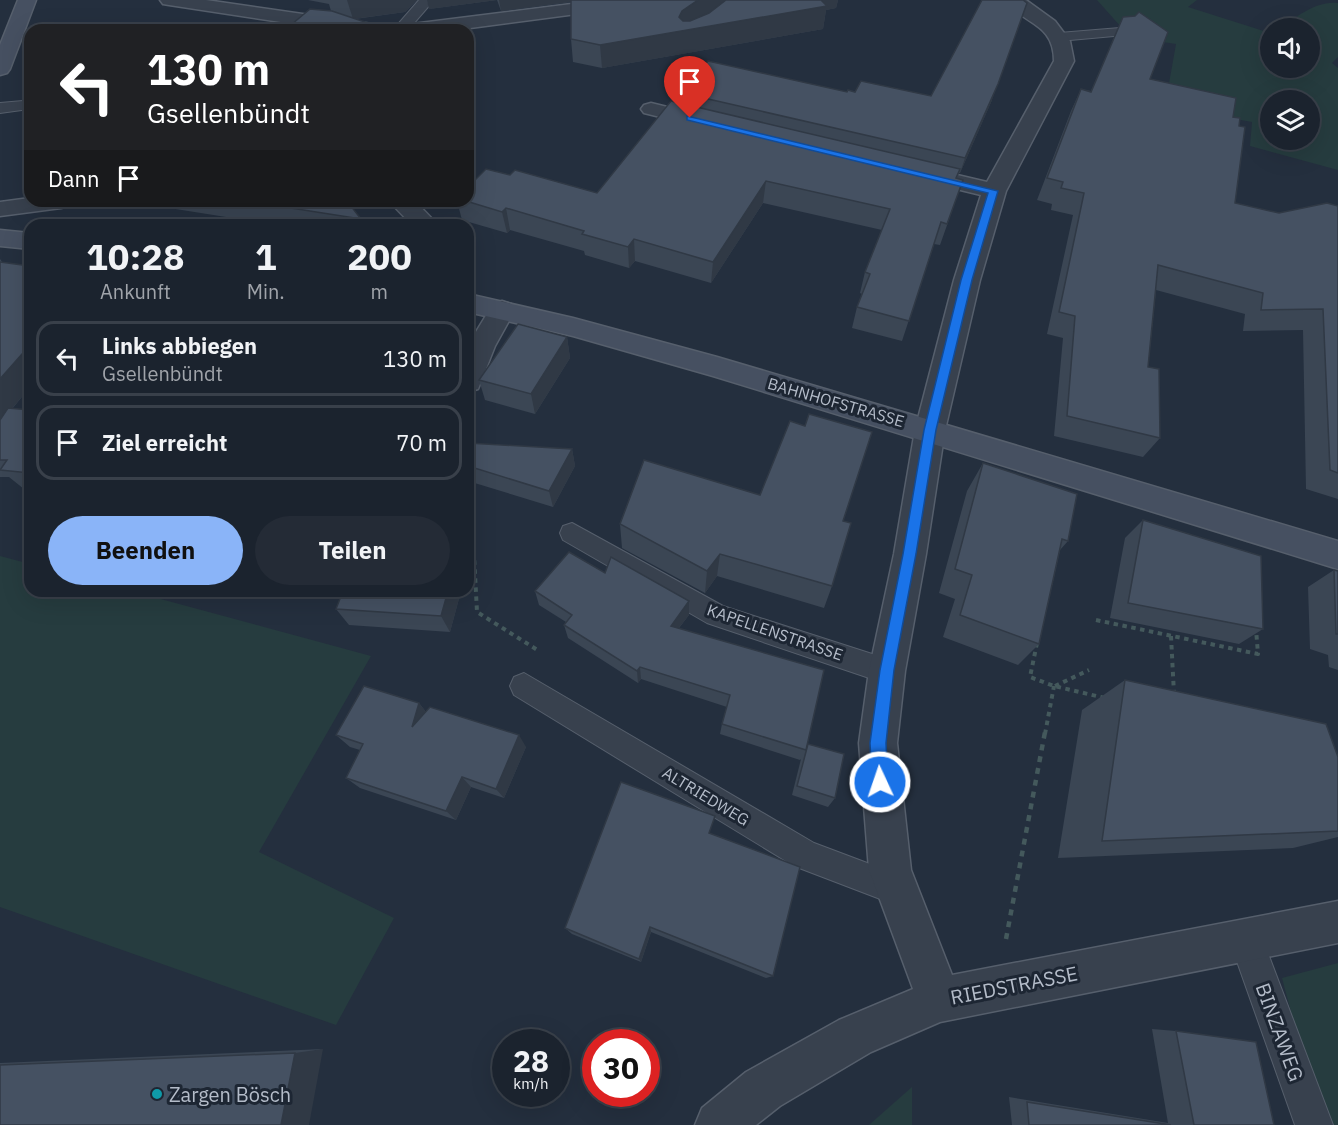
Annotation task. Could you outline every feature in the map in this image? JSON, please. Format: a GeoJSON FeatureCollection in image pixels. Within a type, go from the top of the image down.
{"type":"FeatureCollection","features":[{"type":"Feature","properties":{"kind":"street"},"geometry":{"type":"LineString","coordinates":[[0,69],[27,0]]}},
{"type":"Feature","properties":{"kind":"street"},"geometry":{"type":"LineString","coordinates":[[169,0],[331,24]]}},
{"type":"Feature","properties":{"kind":"street"},"geometry":{"type":"LineString","coordinates":[[459,24],[645,0]]}},
{"type":"Feature","properties":{"kind":"street"},"geometry":{"type":"LineString","coordinates":[[939,1000],[890,870],[878,743],[887,670],[910,554],[930,430],[967,280],[994,191],[1064,61],[1066,49],[1059,37],[1014,0]]}},
{"type":"Feature","properties":{"kind":"street"},"geometry":{"type":"LineString","coordinates":[[651,109],[729,127]]}},
{"type":"Feature","properties":{"kind":"street"},"geometry":{"type":"LineString","coordinates":[[903,169],[994,191]]}},
{"type":"Feature","properties":{"kind":"street"},"geometry":{"type":"LineString","coordinates":[[0,209],[24,206]]}},
{"type":"Feature","properties":{"kind":"street"},"geometry":{"type":"LineString","coordinates":[[407,207],[420,219]]}},
{"type":"Feature","properties":{"kind":"street"},"geometry":{"type":"LineString","coordinates":[[0,238],[24,240]]}},
{"type":"Feature","properties":{"kind":"street","name":"BAHNHOFSTRASSE"},"geometry":{"type":"LineString","coordinates":[[474,304],[573,327],[717,367],[1338,555]]}},
{"type":"Feature","properties":{"kind":"street"},"geometry":{"type":"LineString","coordinates":[[474,365],[481,345],[502,310]]}},
{"type":"Feature","properties":{"kind":"street","name":"RIEDSTRASSE"},"geometry":{"type":"LineString","coordinates":[[719,1125],[763,1089],[855,1036],[939,1000],[1338,922]]}},
{"type":"Feature","properties":{"kind":"lane"},"geometry":{"type":"LineString","coordinates":[[405,24],[427,0]]}},
{"type":"Feature","properties":{"kind":"lane"},"geometry":{"type":"LineString","coordinates":[[1059,37],[1120,32]]}},
{"type":"Feature","properties":{"kind":"lane"},"geometry":{"type":"LineString","coordinates":[[0,108],[23,106]]}},
{"type":"Feature","properties":{"kind":"lane","name":"KAPELLENSTRASSE"},"geometry":{"type":"LineString","coordinates":[[572,533],[716,615],[887,670]]}},
{"type":"Feature","properties":{"kind":"lane","name":"ALTRIEDWEG"},"geometry":{"type":"LineString","coordinates":[[525,686],[805,855],[896,889]]}},
{"type":"Feature","properties":{"kind":"lane","name":"BINZAWEG"},"geometry":{"type":"LineString","coordinates":[[1246,939],[1314,1125]]}},
{"type":"Feature","properties":{"kind":"path"},"geometry":{"type":"LineString","coordinates":[[1096,620],[1258,654],[1255,620]]}},
{"type":"Feature","properties":{"kind":"path"},"geometry":{"type":"LineString","coordinates":[[1171,636],[1174,702]]}},
{"type":"Feature","properties":{"kind":"path"},"geometry":{"type":"LineString","coordinates":[[1037,642],[1030,677],[1054,686],[1109,698]]}},
{"type":"Feature","properties":{"kind":"path"},"geometry":{"type":"LineString","coordinates":[[1054,686],[1089,670]]}},
{"type":"Feature","properties":{"kind":"path"},"geometry":{"type":"LineString","coordinates":[[1006,939],[1054,686]]}},
{"type":"Feature","properties":{"kind":"green space"},"geometry":{"type":"Polygon","coordinates":[[[1097,0],[1197,0],[1188,7],[1260,30],[1260,78],[1320,78],[1320,18],[1295,18],[1323,4],[1338,3],[1338,57],[1332,63],[1338,68],[1338,170],[1265,150],[1320,150],[1320,90],[1260,90],[1260,149],[1250,146],[1252,122],[1165,106],[1176,44],[1130,37],[1097,0]]]}},
{"type":"Feature","properties":{"kind":"green space"},"geometry":{"type":"Polygon","coordinates":[[[0,556],[24,562],[24,597],[153,597],[371,656],[259,852],[394,918],[336,1025],[0,907],[0,556]]]}},
{"type":"Feature","properties":{"kind":"green space"},"geometry":{"type":"Polygon","coordinates":[[[1338,963],[1338,1125],[1321,1125],[1282,978],[1338,963]]]}},
{"type":"Feature","properties":{"kind":"green space"},"geometry":{"type":"Polygon","coordinates":[[[912,1087],[912,1125],[869,1125],[912,1087]]]}},
{"type":"Feature","properties":{"kind":"building"},"geometry":{"type":"Polygon","coordinates":[[[571,0],[698,0],[682,11],[679,17],[683,21],[690,21],[709,13],[726,0],[821,0],[827,6],[600,45],[571,39],[571,0]]]}},
{"type":"Feature","properties":{"kind":"building"},"geometry":{"type":"Polygon","coordinates":[[[982,0],[1023,0],[1027,3],[998,84],[965,158],[682,93],[708,61],[847,92],[848,90],[855,92],[861,81],[931,96],[982,0]]]}},
{"type":"Feature","properties":{"kind":"building"},"geometry":{"type":"Polygon","coordinates":[[[310,9],[332,11],[371,24],[292,24],[310,9]]]}},
{"type":"Feature","properties":{"kind":"building"},"geometry":{"type":"Polygon","coordinates":[[[1139,12],[1168,32],[1150,79],[1236,98],[1233,117],[1240,118],[1239,126],[1245,127],[1235,203],[1279,213],[1327,203],[1338,206],[1338,473],[1330,470],[1323,309],[1261,310],[1263,293],[1158,265],[1148,367],[1159,369],[1160,438],[1067,416],[1075,316],[1059,312],[1084,193],[1061,188],[1063,182],[1047,178],[1081,89],[1091,92],[1123,17],[1135,16],[1139,12]]]}},
{"type":"Feature","properties":{"kind":"building"},"geometry":{"type":"Polygon","coordinates":[[[671,101],[960,169],[956,178],[963,180],[947,224],[941,222],[909,321],[857,307],[870,274],[865,272],[890,209],[766,181],[713,262],[634,239],[628,247],[582,234],[584,231],[506,208],[502,212],[474,203],[474,181],[486,169],[510,175],[515,170],[597,193],[671,101]]]}},
{"type":"Feature","properties":{"kind":"building"},"geometry":{"type":"Polygon","coordinates":[[[284,207],[352,207],[361,219],[284,207]]]}},
{"type":"Feature","properties":{"kind":"building"},"geometry":{"type":"Polygon","coordinates":[[[0,262],[24,265],[24,352],[0,379],[0,262]]]}},
{"type":"Feature","properties":{"kind":"building"},"geometry":{"type":"Polygon","coordinates":[[[518,324],[567,337],[531,394],[479,380],[518,324]]]}},
{"type":"Feature","properties":{"kind":"building"},"geometry":{"type":"Polygon","coordinates":[[[8,408],[24,409],[24,472],[0,470],[7,460],[0,460],[0,420],[8,408]]]}},
{"type":"Feature","properties":{"kind":"building"},"geometry":{"type":"Polygon","coordinates":[[[809,414],[872,432],[843,521],[851,523],[832,586],[720,554],[707,571],[620,524],[644,460],[760,495],[790,421],[805,426],[809,414]]]}},
{"type":"Feature","properties":{"kind":"building"},"geometry":{"type":"Polygon","coordinates":[[[474,443],[572,449],[549,491],[474,468],[474,443]]]}},
{"type":"Feature","properties":{"kind":"building"},"geometry":{"type":"Polygon","coordinates":[[[983,463],[1077,494],[1068,541],[1062,539],[1039,644],[960,615],[972,575],[955,569],[983,463]]]}},
{"type":"Feature","properties":{"kind":"building"},"geometry":{"type":"Polygon","coordinates":[[[1143,520],[1261,556],[1263,629],[1128,603],[1143,520]]]}},
{"type":"Feature","properties":{"kind":"building"},"geometry":{"type":"Polygon","coordinates":[[[569,552],[605,573],[611,557],[689,601],[671,626],[824,670],[806,750],[722,724],[730,695],[640,667],[637,671],[564,625],[572,615],[535,591],[569,552]]]}},
{"type":"Feature","properties":{"kind":"building"},"geometry":{"type":"Polygon","coordinates":[[[1334,570],[1338,571],[1338,634],[1336,634],[1334,570]]]}},
{"type":"Feature","properties":{"kind":"building"},"geometry":{"type":"Polygon","coordinates":[[[341,597],[446,597],[441,616],[336,609],[341,597]]]}},
{"type":"Feature","properties":{"kind":"building"},"geometry":{"type":"Polygon","coordinates":[[[1125,680],[1326,724],[1338,757],[1338,831],[1102,841],[1125,680]]]}},
{"type":"Feature","properties":{"kind":"building"},"geometry":{"type":"Polygon","coordinates":[[[364,686],[419,703],[412,727],[430,707],[519,735],[496,789],[462,777],[446,811],[346,778],[363,744],[336,735],[364,686]]]}},
{"type":"Feature","properties":{"kind":"building"},"geometry":{"type":"Polygon","coordinates":[[[808,744],[844,754],[835,798],[797,786],[808,744]]]}},
{"type":"Feature","properties":{"kind":"building"},"geometry":{"type":"Polygon","coordinates":[[[621,782],[715,816],[709,833],[800,867],[773,976],[650,927],[639,959],[565,928],[621,782]]]}},
{"type":"Feature","properties":{"kind":"building"},"geometry":{"type":"Polygon","coordinates":[[[1176,1031],[1256,1042],[1274,1125],[1194,1125],[1176,1031]]]}},
{"type":"Feature","properties":{"kind":"building","name":"Zargen Bösch"},"geometry":{"type":"Polygon","coordinates":[[[295,1053],[281,1125],[0,1125],[0,1065],[295,1053]]]}},
{"type":"Feature","properties":{"kind":"building"},"geometry":{"type":"Polygon","coordinates":[[[1027,1102],[1171,1125],[1029,1125],[1027,1102]]]}},
{"type":"Feature","properties":{"kind":"place","name":"Zargen Bösch"},"geometry":{"type":"Point","coordinates":[157,1094]}},
{"type":"Feature","properties":{"kind":"route"},"geometry":{"type":"LineString","coordinates":[[690,118],[994,191],[967,280],[930,430],[910,554],[887,670],[878,743],[880,782]]}}]}
